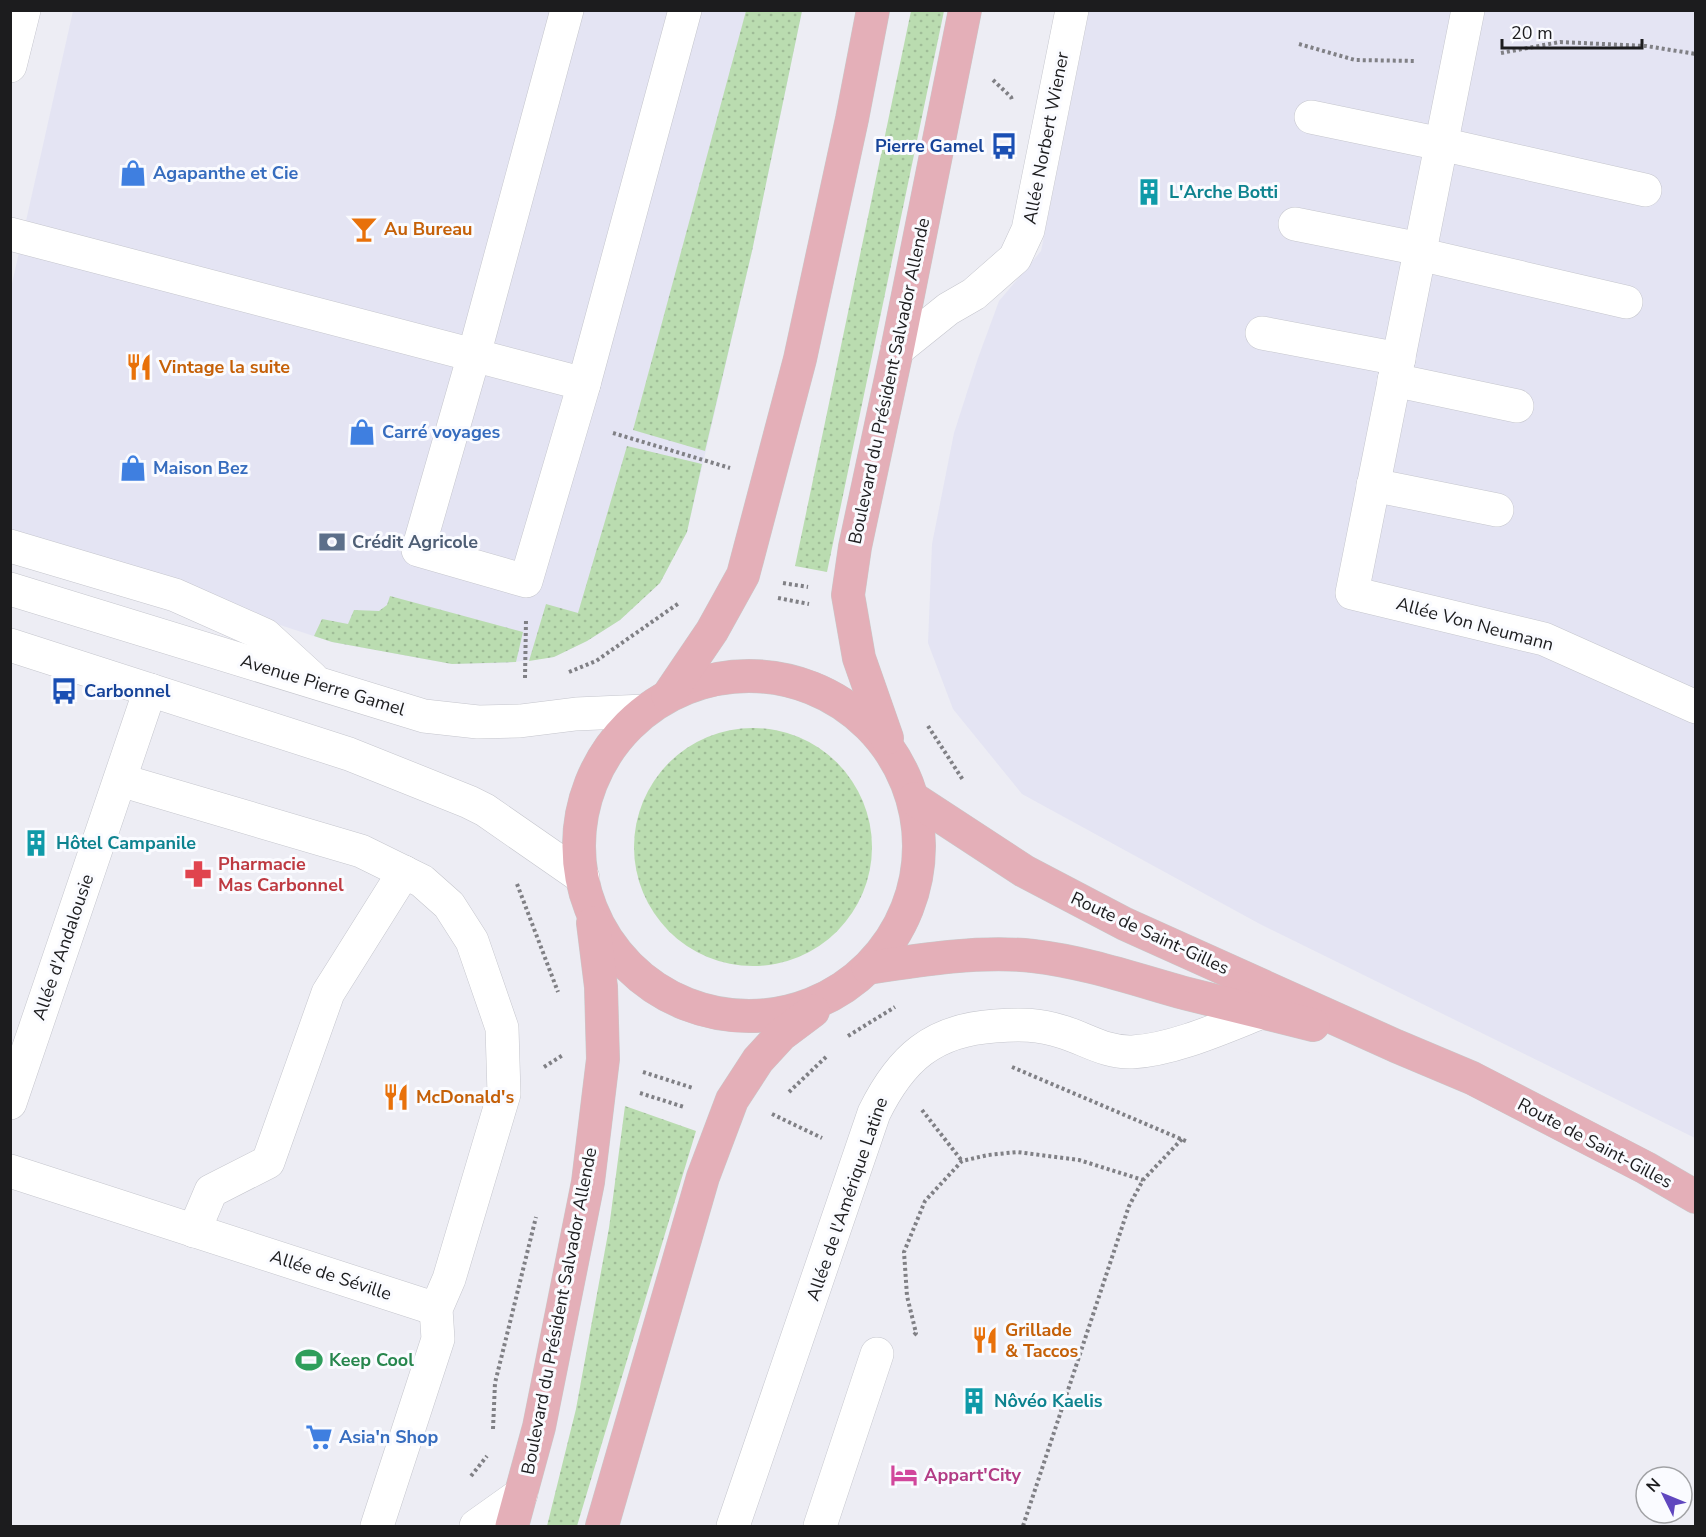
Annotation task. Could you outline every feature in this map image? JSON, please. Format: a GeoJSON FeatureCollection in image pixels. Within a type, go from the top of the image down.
{"type":"FeatureCollection","features":[{"type":"Feature","properties":{"kind":"main road"},"geometry":{"type":"LineString","coordinates":[[657,704],[712,631],[743,575],[800,359],[873,10]]}},
{"type":"Feature","properties":{"kind":"main road","name":"Boulevard du Président Salvador Allende"},"geometry":{"type":"LineString","coordinates":[[890,748],[859,658],[848,595],[855,547],[965,10]]}},
{"type":"Feature","properties":{"kind":"main road"},"geometry":{"type":"LineString","coordinates":[[602,1527],[703,1177],[732,1100],[758,1060],[781,1035],[836,993],[868,968],[883,952],[899,928],[911,900],[920,858],[919,823],[914,799],[904,772],[881,736],[854,710],[827,694],[799,682],[751,675],[724,677],[690,686],[657,704],[630,724],[605,756],[594,775],[580,822],[579,851],[592,915],[604,936],[635,974],[668,997],[689,1006],[736,1017],[778,1015],[818,1002],[836,993]]}},
{"type":"Feature","properties":{"kind":"main road","name":"Route de Saint-Gilles"},"geometry":{"type":"LineString","coordinates":[[914,799],[1024,871],[1125,924],[1472,1078],[1646,1168],[1695,1197]]}},
{"type":"Feature","properties":{"kind":"main road","name":"Boulevard du Président Salvador Allende"},"geometry":{"type":"LineString","coordinates":[[512,1527],[539,1427],[588,1182],[603,1059],[601,987],[592,915]]}},
{"type":"Feature","properties":{"kind":"main road","name":"Route de Saint-Gilles"},"geometry":{"type":"LineString","coordinates":[[868,968],[925,959],[1031,956],[1098,968],[1396,1046]]}},
{"type":"Feature","properties":{"kind":"street"},"geometry":{"type":"LineString","coordinates":[[567,10],[474,355],[418,550],[526,581],[584,384],[685,10]]}},
{"type":"Feature","properties":{"kind":"street","name":"Allée Norbert Wiener"},"geometry":{"type":"LineString","coordinates":[[897,350],[948,309],[974,294],[1015,258],[1028,230],[1072,10]]}},
{"type":"Feature","properties":{"kind":"street"},"geometry":{"type":"LineString","coordinates":[[1468,10],[1373,485],[1497,510]]}},
{"type":"Feature","properties":{"kind":"street"},"geometry":{"type":"LineString","coordinates":[[10,66],[18,22]]}},
{"type":"Feature","properties":{"kind":"street"},"geometry":{"type":"LineString","coordinates":[[1311,117],[1645,190]]}},
{"type":"Feature","properties":{"kind":"street"},"geometry":{"type":"LineString","coordinates":[[1295,224],[1420,251],[1626,302]]}},
{"type":"Feature","properties":{"kind":"street"},"geometry":{"type":"LineString","coordinates":[[10,234],[584,384]]}},
{"type":"Feature","properties":{"kind":"street"},"geometry":{"type":"LineString","coordinates":[[1262,333],[1517,406]]}},
{"type":"Feature","properties":{"kind":"street","name":"Allée Von Neumann"},"geometry":{"type":"LineString","coordinates":[[1373,485],[1352,593],[1544,639],[1694,702]]}},
{"type":"Feature","properties":{"kind":"street"},"geometry":{"type":"LineString","coordinates":[[10,546],[175,595],[245,626],[265,635],[318,684]]}},
{"type":"Feature","properties":{"kind":"street","name":"Avenue Pierre Gamel"},"geometry":{"type":"LineString","coordinates":[[10,589],[423,716],[478,722],[520,721],[657,704]]}},
{"type":"Feature","properties":{"kind":"street"},"geometry":{"type":"LineString","coordinates":[[10,645],[349,754],[469,802],[485,810],[583,878]]}},
{"type":"Feature","properties":{"kind":"street","name":"Allée d'Andalousie"},"geometry":{"type":"LineString","coordinates":[[10,1103],[150,690]]}},
{"type":"Feature","properties":{"kind":"street"},"geometry":{"type":"LineString","coordinates":[[120,780],[361,850],[422,881],[449,905],[472,941],[502,1028],[504,1094],[450,1279],[436,1309],[438,1339],[377,1527]]}},
{"type":"Feature","properties":{"kind":"street"},"geometry":{"type":"LineString","coordinates":[[194,1230],[211,1191],[268,1162],[328,993],[404,872]]}},
{"type":"Feature","properties":{"kind":"street","name":"Allée de l'Amérique Latine"},"geometry":{"type":"LineString","coordinates":[[733,1527],[874,1113],[886,1087],[922,1049],[945,1035],[979,1027],[1029,1023],[1065,1032],[1086,1042],[1110,1049],[1132,1052],[1208,1033],[1262,1012]]}},
{"type":"Feature","properties":{"kind":"street","name":"Allée de Séville"},"geometry":{"type":"LineString","coordinates":[[10,1171],[436,1309]]}},
{"type":"Feature","properties":{"kind":"street"},"geometry":{"type":"LineString","coordinates":[[820,1527],[877,1354]]}},
{"type":"Feature","properties":{"kind":"street"},"geometry":{"type":"LineString","coordinates":[[476,1527],[521,1494]]}},
{"type":"Feature","properties":{"kind":"path"},"geometry":{"type":"LineString","coordinates":[[994,70],[993,81],[1011,97],[1013,108]]}},
{"type":"Feature","properties":{"kind":"path"},"geometry":{"type":"LineString","coordinates":[[743,575],[848,595]]}},
{"type":"Feature","properties":{"kind":"path"},"geometry":{"type":"LineString","coordinates":[[525,681],[526,581]]}},
{"type":"Feature","properties":{"kind":"path"},"geometry":{"type":"LineString","coordinates":[[774,598],[812,605]]}},
{"type":"Feature","properties":{"kind":"path"},"geometry":{"type":"LineString","coordinates":[[567,672],[596,661],[684,599]]}},
{"type":"Feature","properties":{"kind":"path"},"geometry":{"type":"LineString","coordinates":[[927,723],[968,787]]}},
{"type":"Feature","properties":{"kind":"path"},"geometry":{"type":"LineString","coordinates":[[844,1040],[852,1032],[894,1008],[906,1005]]}},
{"type":"Feature","properties":{"kind":"path"},"geometry":{"type":"LineString","coordinates":[[979,1027],[983,1046],[1014,1069],[1188,1142]]}},
{"type":"Feature","properties":{"kind":"path"},"geometry":{"type":"LineString","coordinates":[[562,1055],[603,1059],[732,1100]]}},
{"type":"Feature","properties":{"kind":"path"},"geometry":{"type":"LineString","coordinates":[[783,1098],[828,1055]]}},
{"type":"Feature","properties":{"kind":"path"},"geometry":{"type":"LineString","coordinates":[[896,1076],[962,1161]]}},
{"type":"Feature","properties":{"kind":"path"},"geometry":{"type":"LineString","coordinates":[[636,1092],[690,1109]]}},
{"type":"Feature","properties":{"kind":"path"},"geometry":{"type":"LineString","coordinates":[[776,1106],[769,1113],[825,1139]]}},
{"type":"Feature","properties":{"kind":"path"},"geometry":{"type":"LineString","coordinates":[[1023,1527],[1129,1206],[1143,1180],[1182,1139]]}},
{"type":"Feature","properties":{"kind":"path"},"geometry":{"type":"LineString","coordinates":[[877,1354],[902,1349],[916,1333],[907,1296],[904,1252],[925,1201],[962,1161],[1017,1152],[1079,1160],[1143,1180]]}},
{"type":"Feature","properties":{"kind":"shaded area"},"geometry":{"type":"Polygon","coordinates":[[[73,11],[802,11],[752,251],[687,532],[660,583],[620,620],[587,641],[554,657],[506,663],[452,664],[332,642],[11,537],[11,288],[73,11]]]}},
{"type":"Feature","properties":{"kind":"shaded area"},"geometry":{"type":"Polygon","coordinates":[[[1089,11],[1695,11],[1695,1138],[1258,923],[1022,794],[953,709],[928,643],[932,544],[954,433],[999,301],[1041,251],[1089,11]]]}},
{"type":"Feature","properties":{"kind":"green space"},"geometry":{"type":"Polygon","coordinates":[[[746,11],[802,11],[752,251],[705,451],[633,430],[746,11]]]}},
{"type":"Feature","properties":{"kind":"green space"},"geometry":{"type":"Polygon","coordinates":[[[911,11],[944,11],[827,572],[795,566],[911,11]]]}},
{"type":"Feature","properties":{"kind":"green space"},"geometry":{"type":"Polygon","coordinates":[[[627,446],[702,464],[687,532],[660,583],[620,620],[587,641],[554,657],[529,661],[546,604],[578,613],[627,446]]]}},
{"type":"Feature","properties":{"kind":"green space"},"geometry":{"type":"Polygon","coordinates":[[[390,596],[523,632],[516,662],[452,664],[332,642],[314,636],[322,619],[348,624],[354,610],[379,611],[387,605],[390,596]]]}},
{"type":"Feature","properties":{"kind":"green space"},"geometry":{"type":"Polygon","coordinates":[[[753,728],[776,730],[798,737],[819,748],[837,763],[852,781],[863,802],[870,824],[872,847],[870,870],[863,892],[852,913],[837,931],[819,946],[798,957],[776,964],[753,966],[730,964],[708,957],[687,946],[669,931],[654,913],[643,892],[636,870],[634,847],[636,824],[643,802],[654,781],[669,763],[687,748],[708,737],[730,730],[753,728]]]}},
{"type":"Feature","properties":{"kind":"green space"},"geometry":{"type":"Polygon","coordinates":[[[625,1106],[696,1131],[577,1526],[547,1526],[576,1409],[609,1228],[625,1106]]]}},
{"type":"Feature","properties":{"kind":"place","name":"Pierre Gamel"},"geometry":{"type":"Point","coordinates":[1004,146]}},
{"type":"Feature","properties":{"kind":"place","name":"Agapanthe et Cie"},"geometry":{"type":"Point","coordinates":[133,173]}},
{"type":"Feature","properties":{"kind":"place","name":"L'Arche Botti"},"geometry":{"type":"Point","coordinates":[1149,192]}},
{"type":"Feature","properties":{"kind":"place","name":"Au Bureau"},"geometry":{"type":"Point","coordinates":[364,229]}},
{"type":"Feature","properties":{"kind":"place","name":"Vintage la suite"},"geometry":{"type":"Point","coordinates":[139,367]}},
{"type":"Feature","properties":{"kind":"place","name":"Carré voyages"},"geometry":{"type":"Point","coordinates":[362,432]}},
{"type":"Feature","properties":{"kind":"place","name":"Maison Bez"},"geometry":{"type":"Point","coordinates":[133,468]}},
{"type":"Feature","properties":{"kind":"place","name":"Crédit Agricole"},"geometry":{"type":"Point","coordinates":[332,542]}},
{"type":"Feature","properties":{"kind":"place","name":"Carbonnel"},"geometry":{"type":"Point","coordinates":[64,691]}},
{"type":"Feature","properties":{"kind":"place","name":"Hôtel Campanile"},"geometry":{"type":"Point","coordinates":[36,843]}},
{"type":"Feature","properties":{"kind":"place","name":"Pharmacie Mas Carbonnel"},"geometry":{"type":"Point","coordinates":[198,874]}},
{"type":"Feature","properties":{"kind":"place","name":"McDonald's"},"geometry":{"type":"Point","coordinates":[396,1097]}},
{"type":"Feature","properties":{"kind":"place","name":"Grillade & Taccos"},"geometry":{"type":"Point","coordinates":[985,1340]}},
{"type":"Feature","properties":{"kind":"place","name":"Keep Cool"},"geometry":{"type":"Point","coordinates":[309,1360]}},
{"type":"Feature","properties":{"kind":"place","name":"Nôvéo Kaelis"},"geometry":{"type":"Point","coordinates":[974,1401]}},
{"type":"Feature","properties":{"kind":"place","name":"Asia'n Shop"},"geometry":{"type":"Point","coordinates":[319,1437]}},
{"type":"Feature","properties":{"kind":"place","name":"Appart'City"},"geometry":{"type":"Point","coordinates":[904,1475]}}]}
